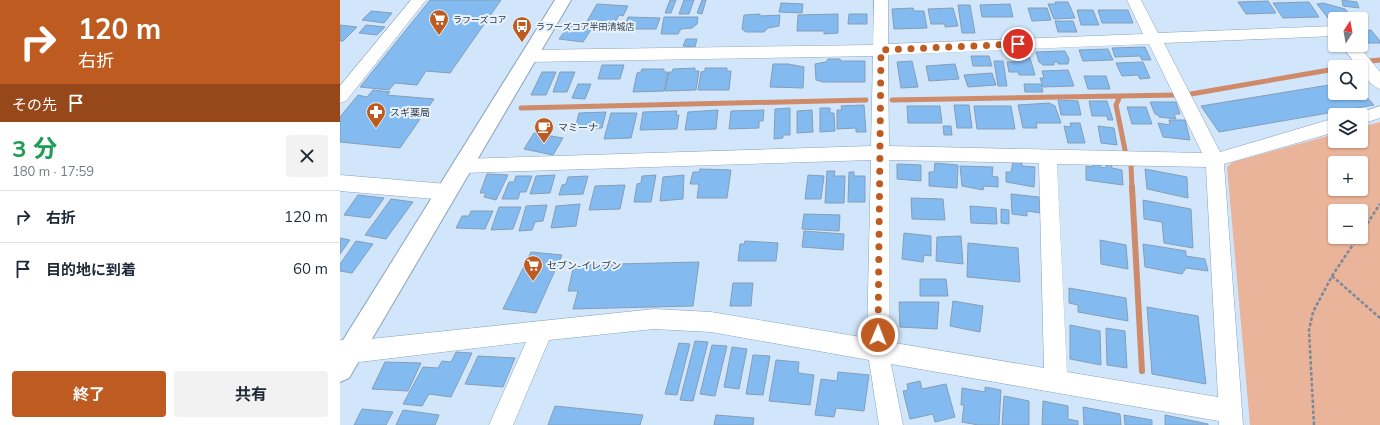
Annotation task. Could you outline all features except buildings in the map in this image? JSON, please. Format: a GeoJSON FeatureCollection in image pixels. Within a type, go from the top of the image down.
{"type":"FeatureCollection","features":[{"type":"Feature","properties":{"kind":"street"},"geometry":{"type":"LineString","coordinates":[[340,97],[419,0]]}},
{"type":"Feature","properties":{"kind":"street"},"geometry":{"type":"LineString","coordinates":[[344,357],[463,166],[563,0]]}},
{"type":"Feature","properties":{"kind":"street"},"geometry":{"type":"LineString","coordinates":[[881,0],[881,152],[878,350],[891,425]]}},
{"type":"Feature","properties":{"kind":"street"},"geometry":{"type":"LineString","coordinates":[[344,357],[597,324],[654,319],[710,322],[1056,381],[1231,418],[1215,160],[1134,0]]}},
{"type":"Feature","properties":{"kind":"street"},"geometry":{"type":"LineString","coordinates":[[529,56],[881,50],[1328,31]]}},
{"type":"Feature","properties":{"kind":"street"},"geometry":{"type":"LineString","coordinates":[[1355,52],[1380,83]]}},
{"type":"Feature","properties":{"kind":"street"},"geometry":{"type":"LineString","coordinates":[[1368,116],[1380,112]]}},
{"type":"Feature","properties":{"kind":"street"},"geometry":{"type":"LineString","coordinates":[[463,166],[881,152],[1215,160],[1328,127]]}},
{"type":"Feature","properties":{"kind":"street"},"geometry":{"type":"LineString","coordinates":[[1048,156],[1056,381]]}},
{"type":"Feature","properties":{"kind":"street"},"geometry":{"type":"LineString","coordinates":[[340,183],[447,192]]}},
{"type":"Feature","properties":{"kind":"street"},"geometry":{"type":"LineString","coordinates":[[501,425],[542,331]]}},
{"type":"Feature","properties":{"kind":"path"},"geometry":{"type":"LineString","coordinates":[[1368,222],[1380,204]]}},
{"type":"Feature","properties":{"kind":"path"},"geometry":{"type":"LineString","coordinates":[[1314,425],[1309,330],[1313,312],[1332,276],[1353,244]]}},
{"type":"Feature","properties":{"kind":"path"},"geometry":{"type":"LineString","coordinates":[[1332,276],[1380,318]]}},
{"type":"Feature","properties":{"kind":"shaded area"},"geometry":{"type":"Polygon","coordinates":[[[1380,122],[1380,425],[1250,425],[1227,167],[1233,162],[1328,136],[1328,148],[1368,148],[1368,125],[1380,122]]]}},
{"type":"Feature","properties":{"kind":"waterway"},"geometry":{"type":"LineString","coordinates":[[1370,61],[1380,60]]}},
{"type":"Feature","properties":{"kind":"waterway"},"geometry":{"type":"LineString","coordinates":[[1191,94],[1328,70]]}},
{"type":"Feature","properties":{"kind":"waterway"},"geometry":{"type":"LineString","coordinates":[[892,100],[1176,95]]}},
{"type":"Feature","properties":{"kind":"waterway"},"geometry":{"type":"LineString","coordinates":[[1120,96],[1116,105],[1125,150]]}},
{"type":"Feature","properties":{"kind":"waterway"},"geometry":{"type":"LineString","coordinates":[[521,108],[866,100]]}},
{"type":"Feature","properties":{"kind":"waterway"},"geometry":{"type":"LineString","coordinates":[[1131,165],[1132,188]]}},
{"type":"Feature","properties":{"kind":"waterway"},"geometry":{"type":"LineString","coordinates":[[1132,187],[1142,371]]}},
{"type":"Feature","properties":{"kind":"place","name":"ラフーズコア"},"geometry":{"type":"Point","coordinates":[439,36]}},
{"type":"Feature","properties":{"kind":"place","name":"ラフーズコア半田清城店"},"geometry":{"type":"Point","coordinates":[522,43]}},
{"type":"Feature","properties":{"kind":"place","name":"スギ薬局"},"geometry":{"type":"Point","coordinates":[376,129]}},
{"type":"Feature","properties":{"kind":"place","name":"マミーナ"},"geometry":{"type":"Point","coordinates":[544,144]}},
{"type":"Feature","properties":{"kind":"place","name":"セブン-イレブン"},"geometry":{"type":"Point","coordinates":[533,282]}},
{"type":"Feature","properties":{"kind":"route"},"geometry":{"type":"LineString","coordinates":[[878,335],[881,50],[1018,44]]}}]}
